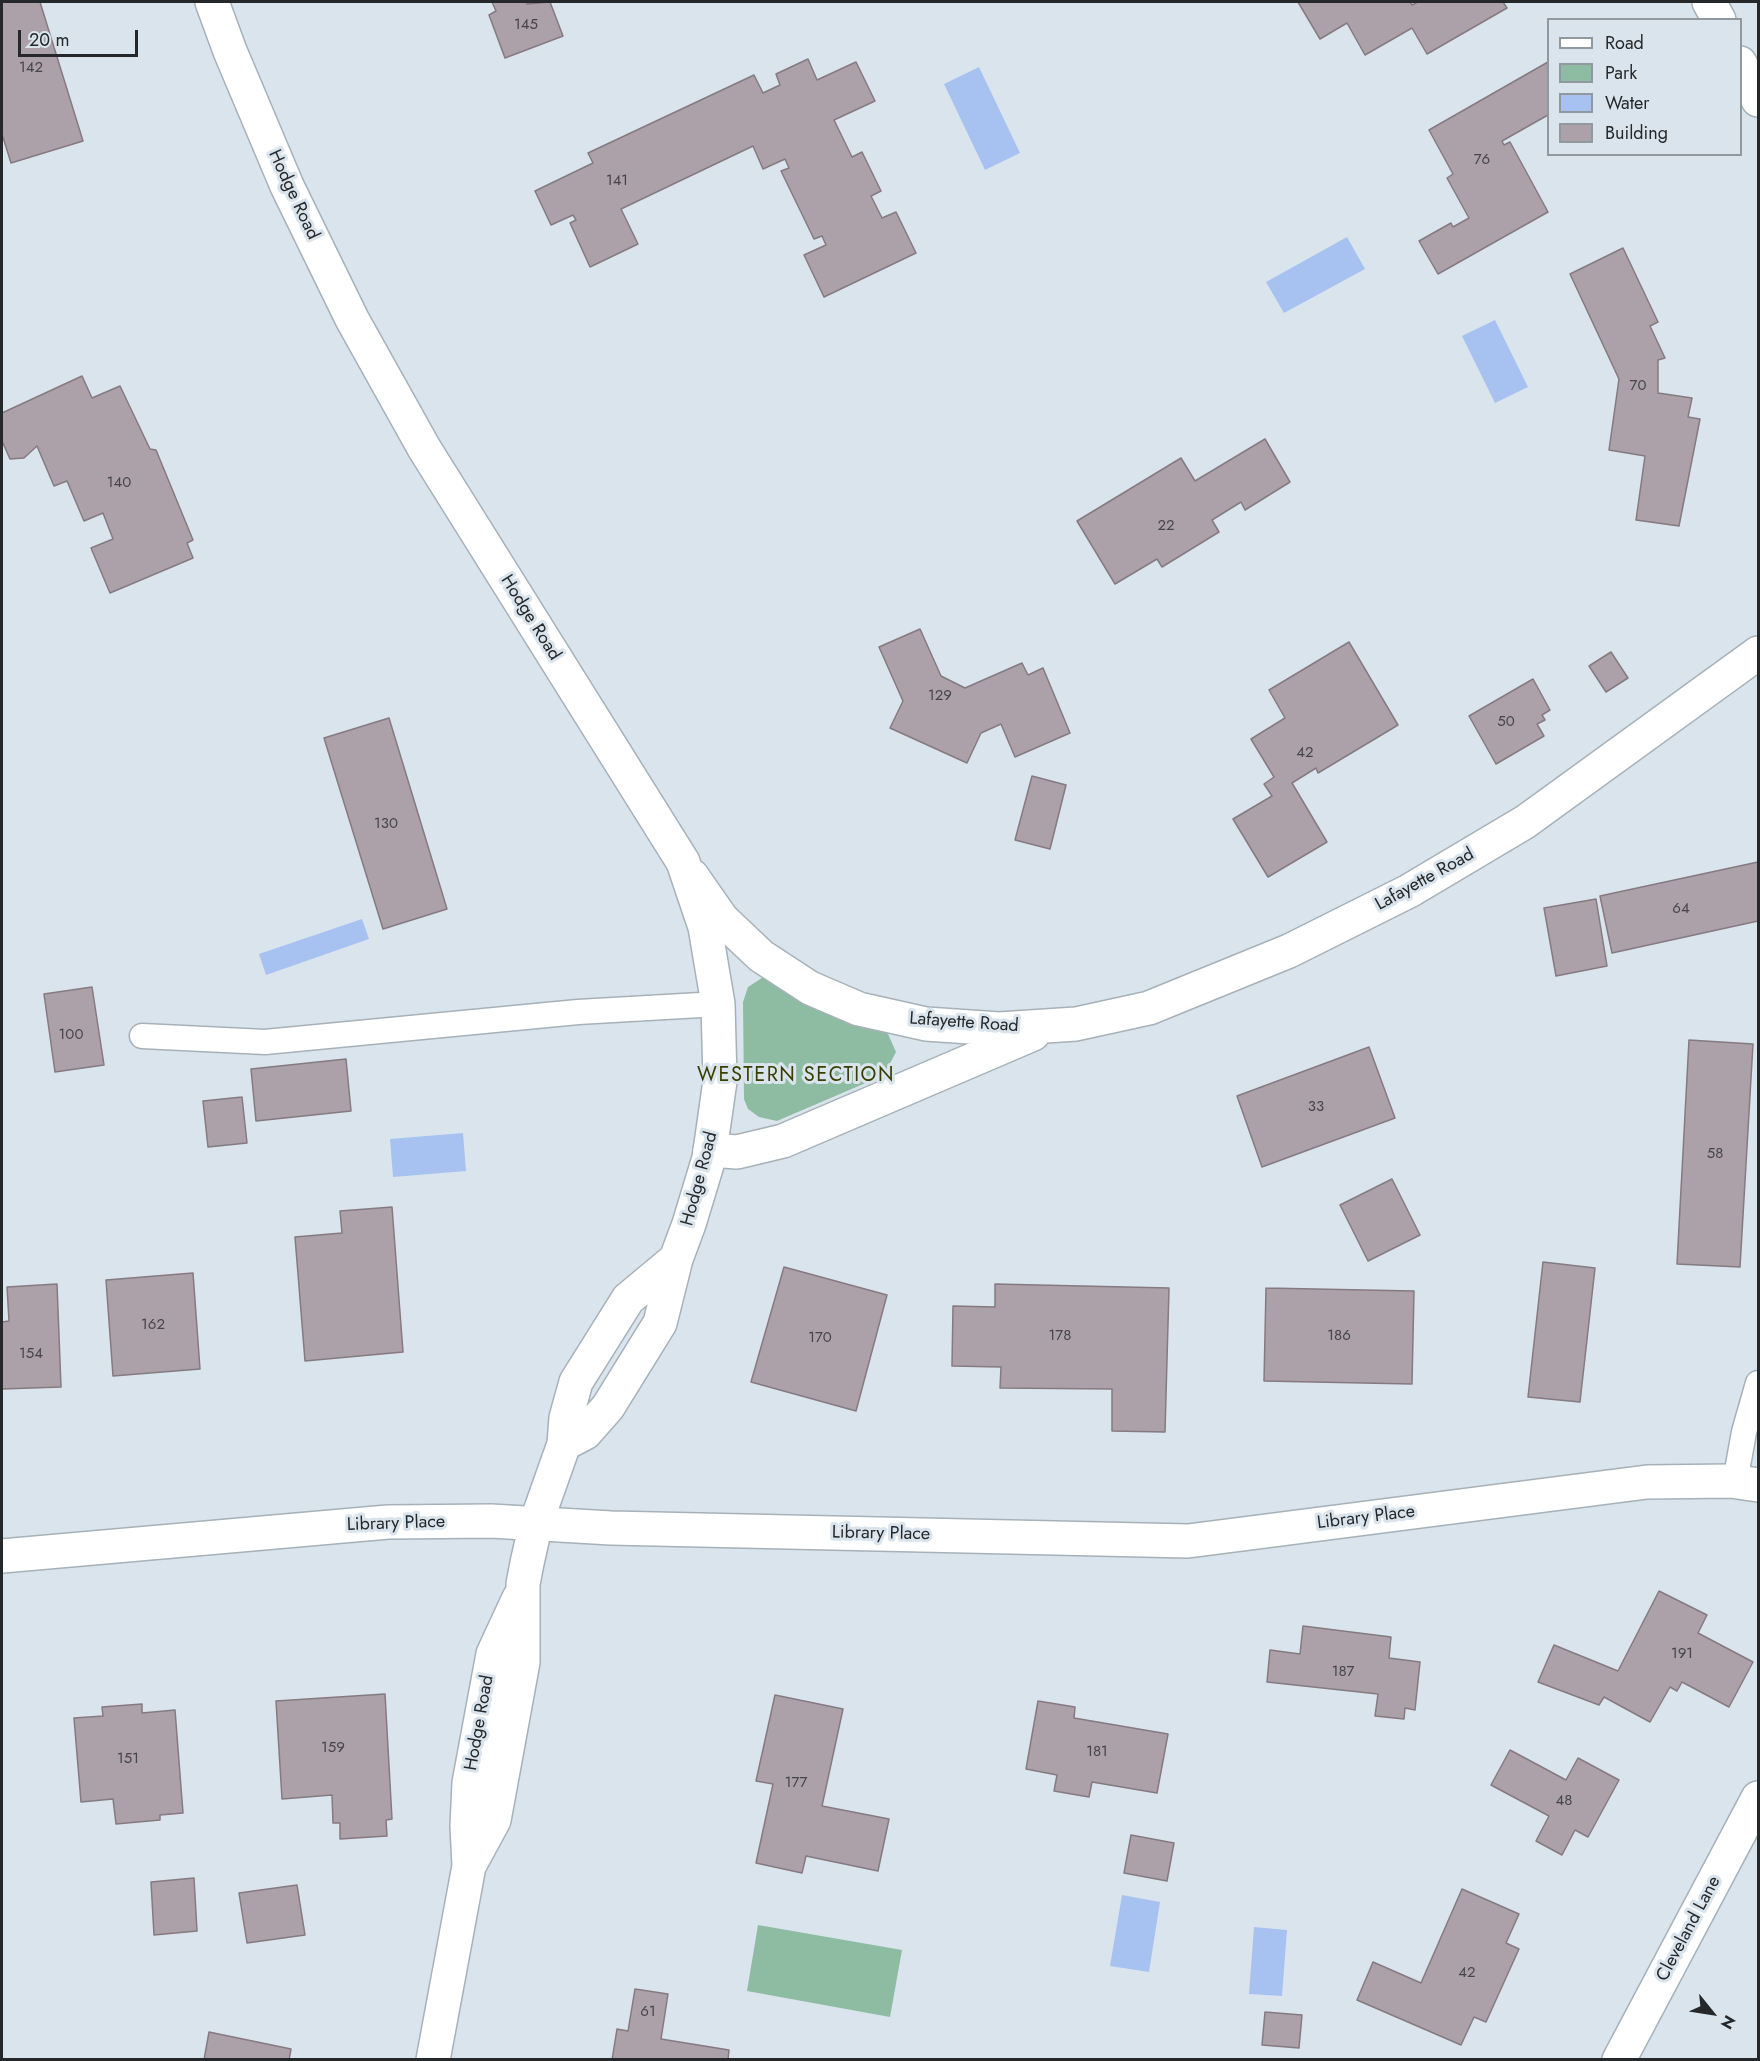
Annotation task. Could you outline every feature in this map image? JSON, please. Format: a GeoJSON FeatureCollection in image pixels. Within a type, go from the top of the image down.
{"type":"FeatureCollection","features":[{"type":"Feature","properties":{"kind":"street","name":"Hodge Road"},"geometry":{"type":"LineString","coordinates":[[212,2],[287,186],[352,319],[424,448],[683,862],[705,927],[718,1004],[720,1081],[710,1150],[689,1224],[675,1259],[660,1323],[608,1407],[585,1433],[564,1444],[536,1523],[524,1585],[523,1662],[494,1820],[469,1866],[433,2060]]}},
{"type":"Feature","properties":{"kind":"street"},"geometry":{"type":"LineString","coordinates":[[1709,2],[1718,18]]}},
{"type":"Feature","properties":{"kind":"street"},"geometry":{"type":"LineString","coordinates":[[1742,67],[1758,100]]}},
{"type":"Feature","properties":{"kind":"street","name":"Lafayette Road"},"geometry":{"type":"LineString","coordinates":[[683,862],[722,919],[761,956],[810,988],[859,1009],[926,1024],[999,1029],[1076,1024],[1149,1008],[1289,951],[1409,891],[1525,822],[1758,653]]}},
{"type":"Feature","properties":{"kind":"street","name":"Lafayette Road"},"geometry":{"type":"LineString","coordinates":[[710,1150],[737,1152],[783,1141],[1052,1026]]}},
{"type":"Feature","properties":{"kind":"street","name":"Library Place"},"geometry":{"type":"LineString","coordinates":[[2,1556],[388,1522],[536,1523],[611,1528],[1188,1541],[1647,1482],[1747,1484]]}},
{"type":"Feature","properties":{"kind":"street","name":"Cleveland Lane"},"geometry":{"type":"LineString","coordinates":[[1619,2060],[1758,1798]]}},
{"type":"Feature","properties":{"kind":"lane"},"geometry":{"type":"LineString","coordinates":[[142,1036],[265,1042],[578,1012],[718,1004]]}},
{"type":"Feature","properties":{"kind":"lane"},"geometry":{"type":"LineString","coordinates":[[1747,1484],[1744,1432],[1758,1383]]}},
{"type":"Feature","properties":{"kind":"green space"},"geometry":{"type":"Polygon","coordinates":[[[765,976],[888,1034],[896,1052],[882,1076],[777,1121],[759,1117],[748,1109],[744,1099],[743,1002],[748,987],[765,976]]]}},
{"type":"Feature","properties":{"kind":"green space"},"geometry":{"type":"Polygon","coordinates":[[[758,1925],[902,1950],[890,2017],[747,1991],[758,1925]]]}},
{"type":"Feature","properties":{"kind":"water"},"geometry":{"type":"Polygon","coordinates":[[[979,67],[1020,153],[985,170],[944,84],[979,67]]]}},
{"type":"Feature","properties":{"kind":"water"},"geometry":{"type":"Polygon","coordinates":[[[1347,237],[1365,269],[1284,313],[1266,282],[1347,237]]]}},
{"type":"Feature","properties":{"kind":"water"},"geometry":{"type":"Polygon","coordinates":[[[1495,320],[1528,387],[1495,403],[1462,336],[1495,320]]]}},
{"type":"Feature","properties":{"kind":"water"},"geometry":{"type":"Polygon","coordinates":[[[362,919],[369,939],[266,975],[259,954],[362,919]]]}},
{"type":"Feature","properties":{"kind":"water"},"geometry":{"type":"Polygon","coordinates":[[[463,1133],[466,1171],[393,1177],[390,1139],[463,1133]]]}},
{"type":"Feature","properties":{"kind":"water"},"geometry":{"type":"Polygon","coordinates":[[[1122,1895],[1160,1902],[1149,1972],[1110,1966],[1122,1895]]]}},
{"type":"Feature","properties":{"kind":"water"},"geometry":{"type":"Polygon","coordinates":[[[1254,1927],[1287,1930],[1282,1996],[1249,1994],[1254,1927]]]}},
{"type":"Feature","properties":{"kind":"building"},"geometry":{"type":"Polygon","coordinates":[[[2,2],[40,2],[83,141],[11,163],[2,134],[2,2]]]}},
{"type":"Feature","properties":{"kind":"building"},"geometry":{"type":"Polygon","coordinates":[[[492,2],[526,2],[527,4],[550,2],[563,36],[505,58],[489,15],[496,11],[492,2]]]}},
{"type":"Feature","properties":{"kind":"building"},"geometry":{"type":"Polygon","coordinates":[[[1298,2],[1410,2],[1412,5],[1418,2],[1503,2],[1507,8],[1427,54],[1412,28],[1365,55],[1347,23],[1320,39],[1298,2]]]}},
{"type":"Feature","properties":{"kind":"building"},"geometry":{"type":"Polygon","coordinates":[[[808,59],[817,80],[856,62],[875,101],[834,120],[852,157],[862,152],[881,191],[871,196],[882,218],[896,212],[916,253],[824,297],[804,255],[826,245],[822,236],[814,239],[781,171],[789,168],[785,159],[763,169],[753,146],[621,209],[638,244],[590,267],[570,223],[576,220],[573,215],[551,225],[535,191],[593,163],[588,153],[754,75],[763,93],[780,85],[776,74],[808,59]]]}},
{"type":"Feature","properties":{"kind":"building"},"geometry":{"type":"Polygon","coordinates":[[[1547,63],[1547,116],[1502,141],[1504,145],[1510,142],[1548,212],[1438,274],[1419,241],[1451,223],[1453,227],[1469,218],[1447,178],[1453,174],[1429,130],[1547,63]]]}},
{"type":"Feature","properties":{"kind":"building"},"geometry":{"type":"Polygon","coordinates":[[[1623,248],[1658,322],[1650,326],[1665,358],[1658,360],[1658,393],[1692,398],[1688,417],[1700,419],[1679,526],[1636,520],[1645,456],[1609,450],[1619,379],[1570,274],[1623,248]]]}},
{"type":"Feature","properties":{"kind":"building"},"geometry":{"type":"Polygon","coordinates":[[[82,376],[92,398],[120,386],[150,449],[156,450],[193,540],[187,543],[193,558],[110,593],[91,548],[113,539],[103,513],[84,521],[67,481],[54,486],[37,446],[24,458],[10,459],[2,441],[2,413],[82,376]]]}},
{"type":"Feature","properties":{"kind":"building"},"geometry":{"type":"Polygon","coordinates":[[[1265,439],[1290,482],[1245,510],[1241,502],[1212,520],[1219,532],[1162,567],[1157,559],[1115,584],[1077,521],[1181,458],[1195,481],[1265,439]]]}},
{"type":"Feature","properties":{"kind":"building"},"geometry":{"type":"Polygon","coordinates":[[[920,629],[941,676],[965,688],[1022,663],[1028,675],[1043,668],[1070,733],[1015,757],[1001,724],[981,733],[967,763],[890,728],[903,701],[879,647],[920,629]]]}},
{"type":"Feature","properties":{"kind":"building"},"geometry":{"type":"Polygon","coordinates":[[[1349,642],[1398,725],[1318,773],[1316,768],[1292,783],[1327,842],[1268,877],[1233,819],[1272,796],[1264,784],[1274,777],[1251,739],[1285,718],[1269,690],[1349,642]]]}},
{"type":"Feature","properties":{"kind":"building"},"geometry":{"type":"Polygon","coordinates":[[[1611,652],[1628,678],[1606,692],[1589,666],[1611,652]]]}},
{"type":"Feature","properties":{"kind":"building"},"geometry":{"type":"Polygon","coordinates":[[[1533,679],[1550,710],[1542,715],[1545,720],[1537,724],[1544,736],[1496,764],[1469,716],[1533,679]]]}},
{"type":"Feature","properties":{"kind":"building"},"geometry":{"type":"Polygon","coordinates":[[[389,718],[447,909],[383,929],[324,738],[389,718]]]}},
{"type":"Feature","properties":{"kind":"building"},"geometry":{"type":"Polygon","coordinates":[[[1032,776],[1066,785],[1050,849],[1015,840],[1032,776]]]}},
{"type":"Feature","properties":{"kind":"building"},"geometry":{"type":"Polygon","coordinates":[[[1758,862],[1758,921],[1612,953],[1600,896],[1758,862]]]}},
{"type":"Feature","properties":{"kind":"building"},"geometry":{"type":"Polygon","coordinates":[[[1596,899],[1607,966],[1556,976],[1544,908],[1596,899]]]}},
{"type":"Feature","properties":{"kind":"building"},"geometry":{"type":"Polygon","coordinates":[[[92,987],[104,1065],[55,1072],[44,994],[92,987]]]}},
{"type":"Feature","properties":{"kind":"building"},"geometry":{"type":"Polygon","coordinates":[[[1689,1040],[1753,1044],[1740,1267],[1677,1264],[1689,1040]]]}},
{"type":"Feature","properties":{"kind":"building"},"geometry":{"type":"Polygon","coordinates":[[[1369,1047],[1395,1118],[1262,1167],[1237,1096],[1369,1047]]]}},
{"type":"Feature","properties":{"kind":"building"},"geometry":{"type":"Polygon","coordinates":[[[346,1059],[351,1111],[256,1121],[251,1069],[346,1059]]]}},
{"type":"Feature","properties":{"kind":"building"},"geometry":{"type":"Polygon","coordinates":[[[242,1097],[247,1143],[208,1147],[203,1101],[242,1097]]]}},
{"type":"Feature","properties":{"kind":"building"},"geometry":{"type":"Polygon","coordinates":[[[1392,1179],[1420,1235],[1368,1261],[1340,1205],[1392,1179]]]}},
{"type":"Feature","properties":{"kind":"building"},"geometry":{"type":"Polygon","coordinates":[[[392,1207],[403,1352],[305,1361],[295,1237],[342,1233],[340,1211],[392,1207]]]}},
{"type":"Feature","properties":{"kind":"building"},"geometry":{"type":"Polygon","coordinates":[[[1543,1262],[1595,1268],[1580,1402],[1528,1397],[1543,1262]]]}},
{"type":"Feature","properties":{"kind":"building"},"geometry":{"type":"Polygon","coordinates":[[[784,1267],[887,1295],[856,1411],[751,1382],[784,1267]]]}},
{"type":"Feature","properties":{"kind":"building"},"geometry":{"type":"Polygon","coordinates":[[[193,1273],[200,1369],[113,1376],[106,1280],[193,1273]]]}},
{"type":"Feature","properties":{"kind":"building"},"geometry":{"type":"Polygon","coordinates":[[[57,1284],[61,1387],[2,1389],[2,1322],[9,1321],[7,1287],[57,1284]]]}},
{"type":"Feature","properties":{"kind":"building"},"geometry":{"type":"Polygon","coordinates":[[[995,1284],[1169,1288],[1165,1432],[1112,1431],[1112,1389],[1000,1388],[1001,1367],[952,1366],[953,1306],[995,1307],[995,1284]]]}},
{"type":"Feature","properties":{"kind":"building"},"geometry":{"type":"Polygon","coordinates":[[[1266,1288],[1414,1291],[1412,1384],[1264,1381],[1266,1288]]]}},
{"type":"Feature","properties":{"kind":"building"},"geometry":{"type":"Polygon","coordinates":[[[1659,1591],[1707,1615],[1698,1633],[1753,1662],[1729,1707],[1682,1682],[1677,1691],[1670,1687],[1650,1722],[1604,1697],[1599,1705],[1538,1682],[1554,1645],[1618,1671],[1659,1591]]]}},
{"type":"Feature","properties":{"kind":"building"},"geometry":{"type":"Polygon","coordinates":[[[1303,1626],[1391,1637],[1389,1658],[1420,1662],[1415,1710],[1405,1708],[1404,1719],[1375,1716],[1378,1694],[1267,1682],[1270,1650],[1300,1654],[1303,1626]]]}},
{"type":"Feature","properties":{"kind":"building"},"geometry":{"type":"Polygon","coordinates":[[[385,1694],[392,1819],[386,1820],[387,1836],[340,1839],[340,1823],[333,1823],[332,1795],[282,1799],[276,1701],[385,1694]]]}},
{"type":"Feature","properties":{"kind":"building"},"geometry":{"type":"Polygon","coordinates":[[[775,1695],[843,1709],[822,1806],[889,1819],[878,1871],[806,1856],[802,1873],[756,1863],[773,1784],[756,1781],[775,1695]]]}},
{"type":"Feature","properties":{"kind":"building"},"geometry":{"type":"Polygon","coordinates":[[[1038,1701],[1075,1707],[1074,1718],[1168,1734],[1157,1793],[1092,1782],[1089,1797],[1054,1791],[1057,1775],[1026,1769],[1038,1701]]]}},
{"type":"Feature","properties":{"kind":"building"},"geometry":{"type":"Polygon","coordinates":[[[142,1704],[142,1713],[175,1710],[183,1813],[160,1815],[160,1820],[116,1824],[113,1799],[81,1802],[74,1718],[103,1716],[102,1707],[142,1704]]]}},
{"type":"Feature","properties":{"kind":"building"},"geometry":{"type":"Polygon","coordinates":[[[1510,1750],[1566,1780],[1578,1758],[1619,1780],[1588,1837],[1575,1830],[1562,1855],[1536,1841],[1549,1816],[1491,1785],[1510,1750]]]}},
{"type":"Feature","properties":{"kind":"building"},"geometry":{"type":"Polygon","coordinates":[[[1131,1835],[1174,1843],[1167,1881],[1124,1873],[1131,1835]]]}},
{"type":"Feature","properties":{"kind":"building"},"geometry":{"type":"Polygon","coordinates":[[[194,1878],[197,1931],[154,1935],[151,1882],[194,1878]]]}},
{"type":"Feature","properties":{"kind":"building"},"geometry":{"type":"Polygon","coordinates":[[[297,1885],[305,1935],[247,1943],[239,1893],[297,1885]]]}},
{"type":"Feature","properties":{"kind":"building"},"geometry":{"type":"Polygon","coordinates":[[[1462,1889],[1519,1914],[1506,1943],[1519,1949],[1486,2022],[1474,2017],[1461,2045],[1357,2000],[1373,1962],[1421,1983],[1462,1889]]]}},
{"type":"Feature","properties":{"kind":"building"},"geometry":{"type":"Polygon","coordinates":[[[635,1989],[668,1994],[661,2039],[729,2050],[728,2060],[612,2060],[617,2029],[628,2031],[635,1989]]]}},
{"type":"Feature","properties":{"kind":"building"},"geometry":{"type":"Polygon","coordinates":[[[1265,2012],[1302,2015],[1299,2048],[1262,2045],[1265,2012]]]}},
{"type":"Feature","properties":{"kind":"building"},"geometry":{"type":"Polygon","coordinates":[[[209,2032],[291,2049],[289,2060],[204,2060],[209,2032]]]}},
{"type":"Feature","properties":{"kind":"district","name":"WESTERN SECTION"},"geometry":{"type":"Point","coordinates":[796,1076]}}]}
